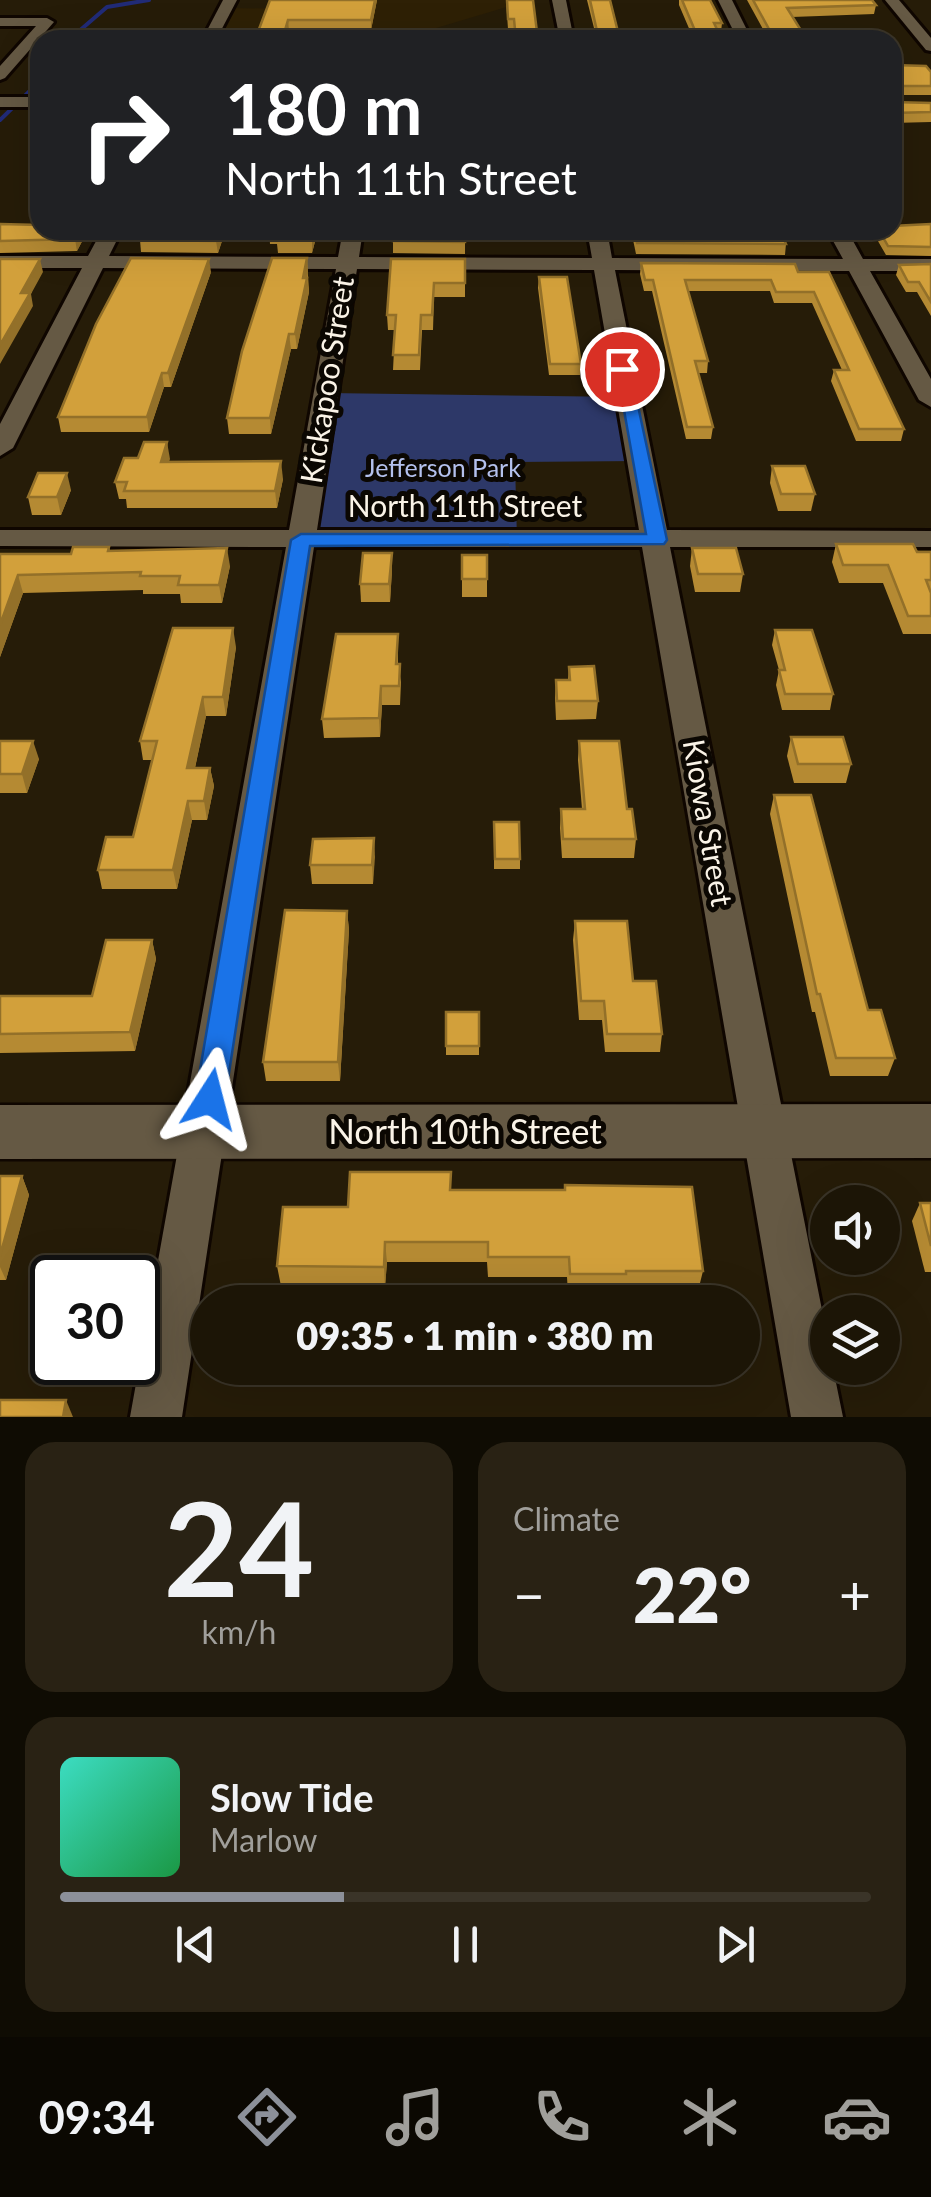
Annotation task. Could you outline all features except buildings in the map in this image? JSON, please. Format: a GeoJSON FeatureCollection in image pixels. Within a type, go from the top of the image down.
{"type":"FeatureCollection","features":[{"type":"Feature","properties":{"kind":"street"},"geometry":{"type":"LineString","coordinates":[[214,30],[230,0]]}},
{"type":"Feature","properties":{"kind":"street"},"geometry":{"type":"LineString","coordinates":[[559,0],[565,30]]}},
{"type":"Feature","properties":{"kind":"street"},"geometry":{"type":"LineString","coordinates":[[725,0],[740,30]]}},
{"type":"Feature","properties":{"kind":"street"},"geometry":{"type":"LineString","coordinates":[[892,0],[931,47]]}},
{"type":"Feature","properties":{"kind":"street"},"geometry":{"type":"LineString","coordinates":[[0,22],[47,22],[40,30]]}},
{"type":"Feature","properties":{"kind":"street"},"geometry":{"type":"LineString","coordinates":[[0,75],[30,41]]}},
{"type":"Feature","properties":{"kind":"street"},"geometry":{"type":"LineString","coordinates":[[0,102],[30,102]]}},
{"type":"Feature","properties":{"kind":"street"},"geometry":{"type":"LineString","coordinates":[[0,448],[107,240]]}},
{"type":"Feature","properties":{"kind":"street"},"geometry":{"type":"LineString","coordinates":[[842,240],[931,400]]}},
{"type":"Feature","properties":{"kind":"street"},"geometry":{"type":"LineString","coordinates":[[0,262],[96,262],[350,246],[599,246],[854,264],[931,265]]}},
{"type":"Feature","properties":{"kind":"street","name":"Kickapoo Street"},"geometry":{"type":"LineString","coordinates":[[156,1417],[350,246]]}},
{"type":"Feature","properties":{"kind":"street","name":"Kiowa Street"},"geometry":{"type":"LineString","coordinates":[[599,246],[657,540],[817,1417]]}},
{"type":"Feature","properties":{"kind":"street","name":"North 11th Street"},"geometry":{"type":"LineString","coordinates":[[0,538],[931,539]]}},
{"type":"Feature","properties":{"kind":"street","name":"North 10th Street"},"geometry":{"type":"LineString","coordinates":[[0,1132],[931,1131]]}},
{"type":"Feature","properties":{"kind":"shaded area"},"geometry":{"type":"Polygon","coordinates":[[[306,0],[530,0],[430,30],[214,30],[226,8],[302,9],[306,0]]]}},
{"type":"Feature","properties":{"kind":"green space","name":"Jefferson Park"},"geometry":{"type":"Polygon","coordinates":[[[327,393],[627,397],[640,461],[515,462],[517,540],[301,540],[327,393]]]}},
{"type":"Feature","properties":{"kind":"waterway"},"geometry":{"type":"LineString","coordinates":[[80,30],[107,7],[149,0]]}},
{"type":"Feature","properties":{"kind":"waterway"},"geometry":{"type":"LineString","coordinates":[[0,120],[30,91]]}},
{"type":"Feature","properties":{"kind":"route"},"geometry":{"type":"LineString","coordinates":[[210,1099],[301,540],[657,540],[622,369]]}}]}
